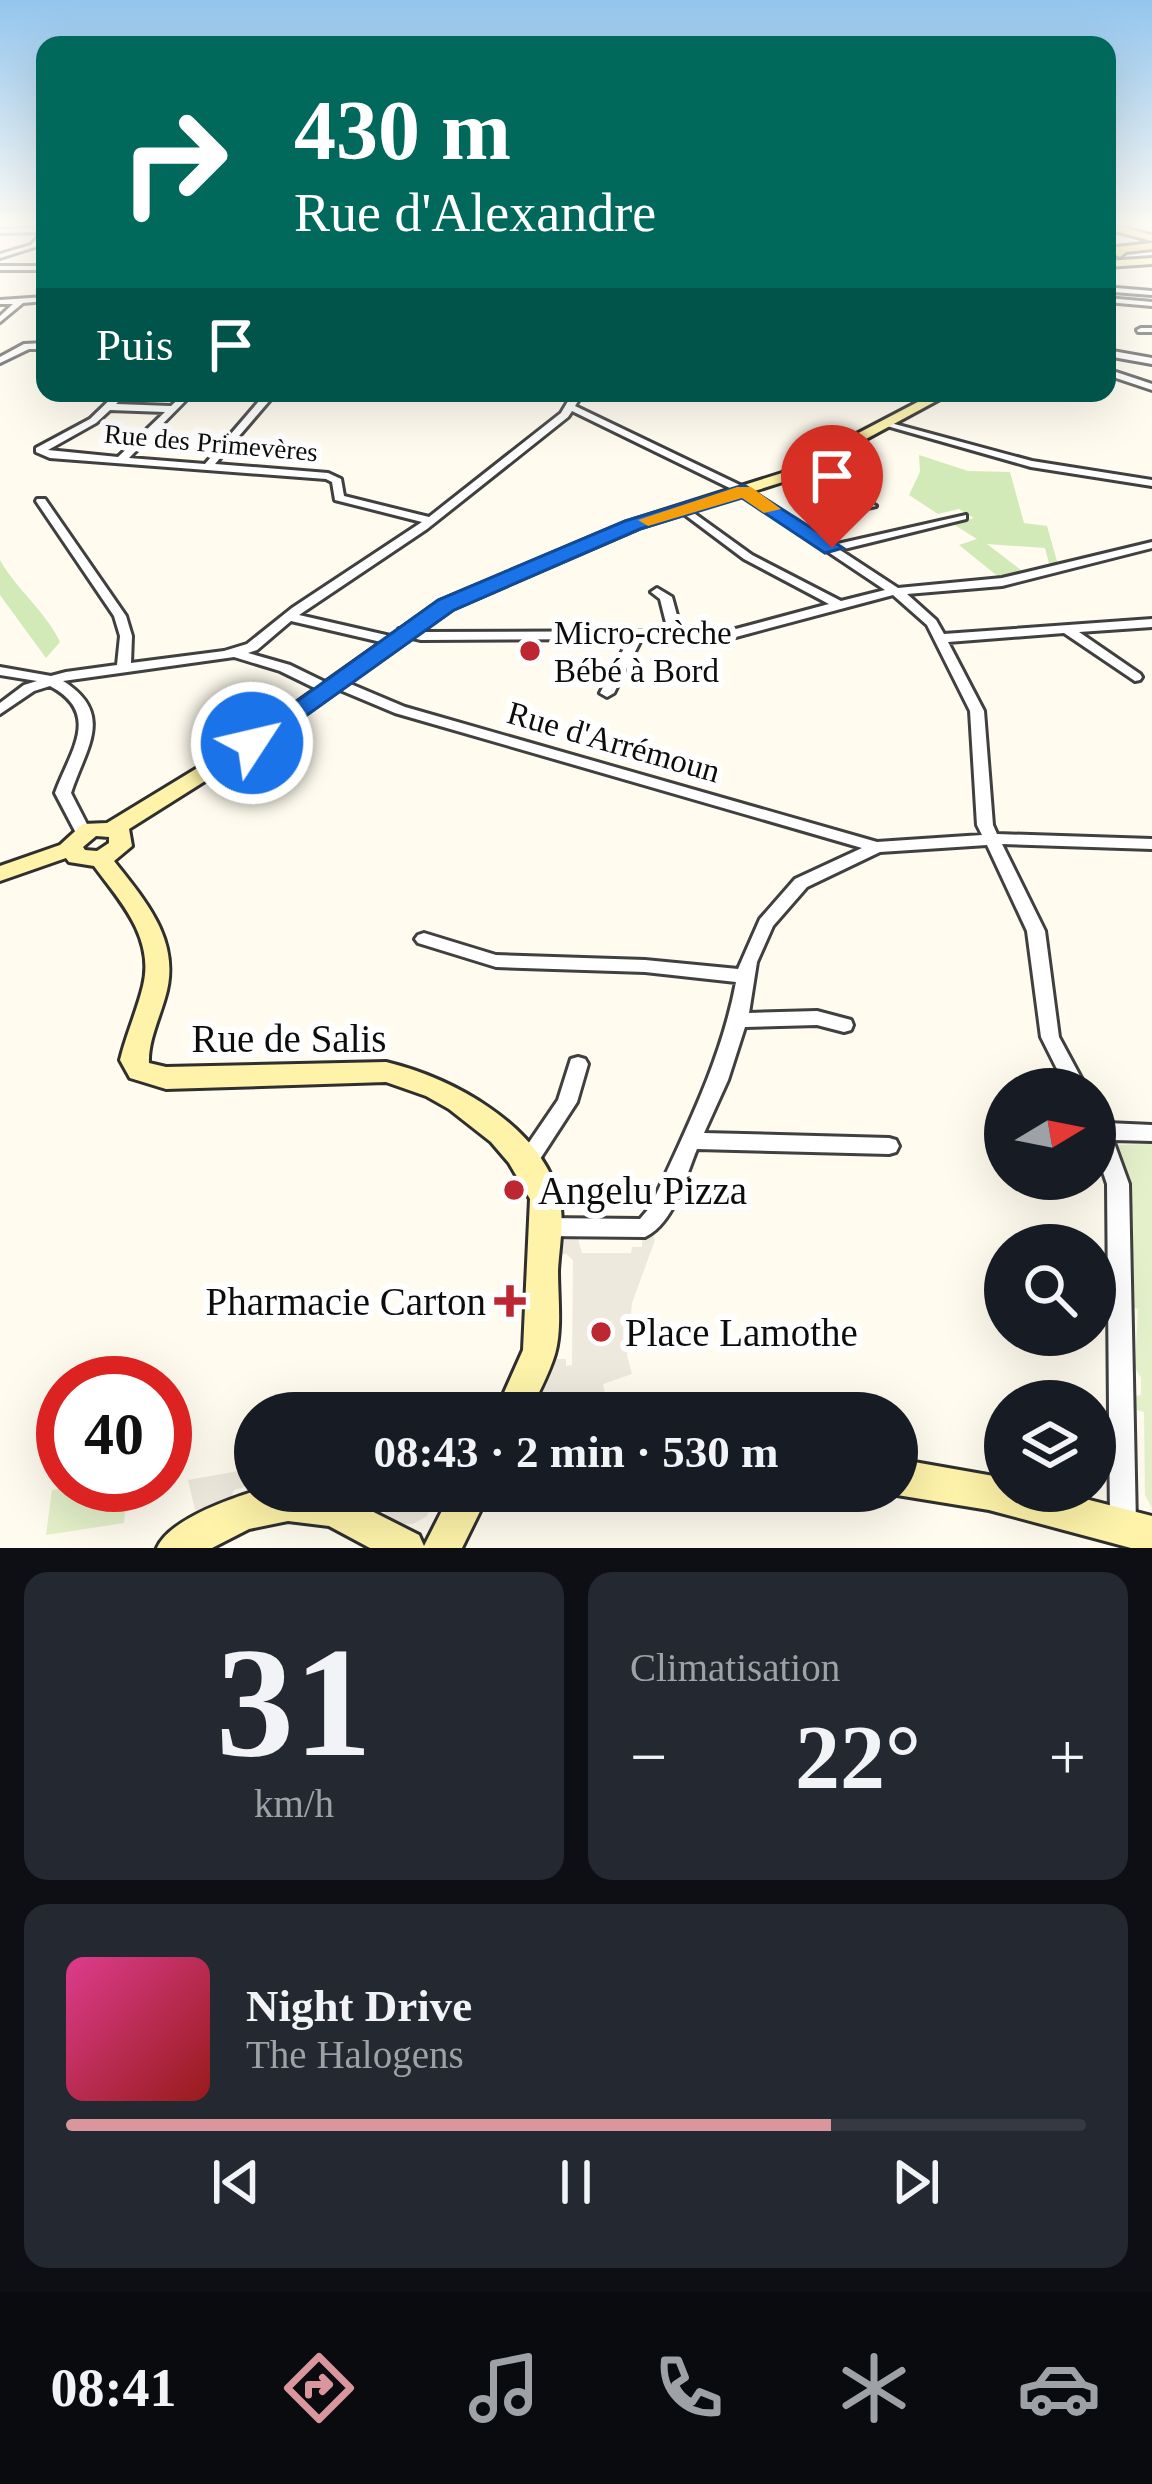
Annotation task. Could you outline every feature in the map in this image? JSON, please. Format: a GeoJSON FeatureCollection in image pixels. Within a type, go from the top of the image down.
{"type":"FeatureCollection","features":[{"type":"Feature","properties":{"kind":"street"},"geometry":{"type":"LineString","coordinates":[[0,302],[36,300]]}},
{"type":"Feature","properties":{"kind":"street"},"geometry":{"type":"LineString","coordinates":[[0,320],[20,301]]}},
{"type":"Feature","properties":{"kind":"street"},"geometry":{"type":"LineString","coordinates":[[1116,301],[1152,304]]}},
{"type":"Feature","properties":{"kind":"street"},"geometry":{"type":"LineString","coordinates":[[0,360],[36,347]]}},
{"type":"Feature","properties":{"kind":"street"},"geometry":{"type":"LineString","coordinates":[[1116,355],[1152,361]]}},
{"type":"Feature","properties":{"kind":"street"},"geometry":{"type":"LineString","coordinates":[[1116,376],[1152,388]]}},
{"type":"Feature","properties":{"kind":"street"},"geometry":{"type":"LineString","coordinates":[[109,407],[114,402]]}},
{"type":"Feature","properties":{"kind":"street"},"geometry":{"type":"LineString","coordinates":[[122,459],[179,402]]}},
{"type":"Feature","properties":{"kind":"street"},"geometry":{"type":"LineString","coordinates":[[208,466],[263,402]]}},
{"type":"Feature","properties":{"kind":"street"},"geometry":{"type":"LineString","coordinates":[[0,710],[28,688],[55,680],[235,653],[262,640],[431,521],[575,402]]}},
{"type":"Feature","properties":{"kind":"street"},"geometry":{"type":"LineString","coordinates":[[0,874],[113,829],[252,743],[399,636],[475,592],[633,525],[800,470],[929,402]]}},
{"type":"Feature","properties":{"kind":"street"},"geometry":{"type":"LineString","coordinates":[[109,407],[170,409]]}},
{"type":"Feature","properties":{"kind":"street","name":"Rue des Primevères"},"geometry":{"type":"LineString","coordinates":[[109,407],[40,450],[50,455],[328,476],[337,482],[339,498],[431,521]]}},
{"type":"Feature","properties":{"kind":"street"},"geometry":{"type":"LineString","coordinates":[[573,408],[744,491],[898,593],[944,638],[976,711],[990,839],[1036,931],[1050,1036],[1066,1068]]}},
{"type":"Feature","properties":{"kind":"street"},"geometry":{"type":"LineString","coordinates":[[890,424],[1021,462],[1152,483]]}},
{"type":"Feature","properties":{"kind":"street"},"geometry":{"type":"LineString","coordinates":[[800,470],[871,506]]}},
{"type":"Feature","properties":{"kind":"street"},"geometry":{"type":"LineString","coordinates":[[41,501],[119,616],[126,636],[124,668]]}},
{"type":"Feature","properties":{"kind":"street"},"geometry":{"type":"LineString","coordinates":[[684,509],[748,556],[841,605]]}},
{"type":"Feature","properties":{"kind":"street"},"geometry":{"type":"LineString","coordinates":[[832,548],[962,517]]}},
{"type":"Feature","properties":{"kind":"street"},"geometry":{"type":"LineString","coordinates":[[290,617],[399,636],[732,634],[841,605],[898,593],[1002,582],[1152,545]]}},
{"type":"Feature","properties":{"kind":"street"},"geometry":{"type":"LineString","coordinates":[[657,592],[666,597],[676,636]]}},
{"type":"Feature","properties":{"kind":"street"},"geometry":{"type":"LineString","coordinates":[[944,638],[1152,623]]}},
{"type":"Feature","properties":{"kind":"street"},"geometry":{"type":"LineString","coordinates":[[1066,629],[1136,676]]}},
{"type":"Feature","properties":{"kind":"street"},"geometry":{"type":"LineString","coordinates":[[608,694],[637,636]]}},
{"type":"Feature","properties":{"kind":"street","name":"Rue d'Arrémoun"},"geometry":{"type":"LineString","coordinates":[[235,653],[400,710],[877,847]]}},
{"type":"Feature","properties":{"kind":"street"},"geometry":{"type":"LineString","coordinates":[[0,671],[55,680],[71,689],[86,723],[84,745],[63,793],[77,857],[100,859],[122,846],[123,836],[113,829]]}},
{"type":"Feature","properties":{"kind":"street"},"geometry":{"type":"LineString","coordinates":[[545,1227],[645,1228],[690,1142],[738,1020],[744,976],[766,923],[801,883],[877,847],[990,839],[1152,844]]}},
{"type":"Feature","properties":{"kind":"street","name":"Rue de Salis"},"geometry":{"type":"LineString","coordinates":[[100,859],[150,928],[157,948],[158,978],[134,1060],[140,1071],[166,1078],[386,1072],[418,1078],[460,1102],[524,1160],[544,1199],[545,1227],[540,1351],[521,1392]]}},
{"type":"Feature","properties":{"kind":"street"},"geometry":{"type":"LineString","coordinates":[[424,939],[496,961],[682,968],[744,976]]}},
{"type":"Feature","properties":{"kind":"street"},"geometry":{"type":"LineString","coordinates":[[738,1020],[817,1018],[844,1024]]}},
{"type":"Feature","properties":{"kind":"street"},"geometry":{"type":"LineString","coordinates":[[533,1153],[567,1102],[578,1064]]}},
{"type":"Feature","properties":{"kind":"street"},"geometry":{"type":"LineString","coordinates":[[1116,1127],[1152,1132]]}},
{"type":"Feature","properties":{"kind":"street"},"geometry":{"type":"LineString","coordinates":[[690,1142],[889,1146]]}},
{"type":"Feature","properties":{"kind":"street"},"geometry":{"type":"LineString","coordinates":[[918,1480],[989,1492],[1138,1531],[1116,1178]]}},
{"type":"Feature","properties":{"kind":"street"},"geometry":{"type":"LineString","coordinates":[[176,1548],[249,1510],[302,1502],[332,1509],[406,1548]]}},
{"type":"Feature","properties":{"kind":"street"},"geometry":{"type":"LineString","coordinates":[[442,1548],[461,1512]]}},
{"type":"Feature","properties":{"kind":"green space"},"geometry":{"type":"Polygon","coordinates":[[[919,455],[968,471],[1010,472],[1024,523],[1047,526],[1058,565],[1050,567],[1045,548],[987,544],[1025,573],[1000,578],[959,545],[977,539],[953,524],[974,518],[959,509],[938,514],[909,495],[920,472],[919,455]]]}},
{"type":"Feature","properties":{"kind":"green space"},"geometry":{"type":"Polygon","coordinates":[[[0,560],[60,642],[46,658],[0,595],[0,560]]]}},
{"type":"Feature","properties":{"kind":"green space"},"geometry":{"type":"Polygon","coordinates":[[[1152,1144],[1152,1508],[1145,1495],[1144,1412],[1136,1410],[1141,1378],[1135,1368],[1138,1309],[1132,1307],[1132,1187],[1118,1145],[1152,1144]]]}},
{"type":"Feature","properties":{"kind":"green space"},"geometry":{"type":"Polygon","coordinates":[[[49,1512],[125,1512],[124,1523],[46,1535],[49,1512]]]}},
{"type":"Feature","properties":{"kind":"shaded area","name":"Place Lamothe"},"geometry":{"type":"Polygon","coordinates":[[[652,1232],[655,1240],[632,1303],[627,1355],[632,1374],[603,1384],[605,1392],[539,1392],[551,1359],[566,1359],[566,1366],[572,1365],[573,1260],[566,1254],[553,1254],[560,1239],[577,1235],[582,1253],[631,1253],[632,1247],[642,1247],[642,1235],[652,1232]]]}},
{"type":"Feature","properties":{"kind":"shaded area"},"geometry":{"type":"Polygon","coordinates":[[[234,1472],[229,1502],[207,1514],[195,1510],[192,1479],[234,1472]]]}},
{"type":"Feature","properties":{"kind":"shaded area"},"geometry":{"type":"Polygon","coordinates":[[[384,1512],[429,1512],[413,1524],[386,1520],[384,1512]]]}},
{"type":"Feature","properties":{"kind":"slow traffic"},"geometry":{"type":"LineString","coordinates":[[648,520],[744,491],[771,509]]}},
{"type":"Feature","properties":{"kind":"place","name":"Micro-crèche Bébé à Bord"},"geometry":{"type":"Point","coordinates":[530,651]}},
{"type":"Feature","properties":{"kind":"place","name":"Angelu Pizza"},"geometry":{"type":"Point","coordinates":[514,1190]}},
{"type":"Feature","properties":{"kind":"place","name":"Pharmacie Carton"},"geometry":{"type":"Point","coordinates":[510,1301]}},
{"type":"Feature","properties":{"kind":"place","name":"Place Lamothe"},"geometry":{"type":"Point","coordinates":[601,1332]}},
{"type":"Feature","properties":{"kind":"route"},"geometry":{"type":"LineString","coordinates":[[252,743],[446,605],[633,525],[744,491],[832,548]]}}]}
